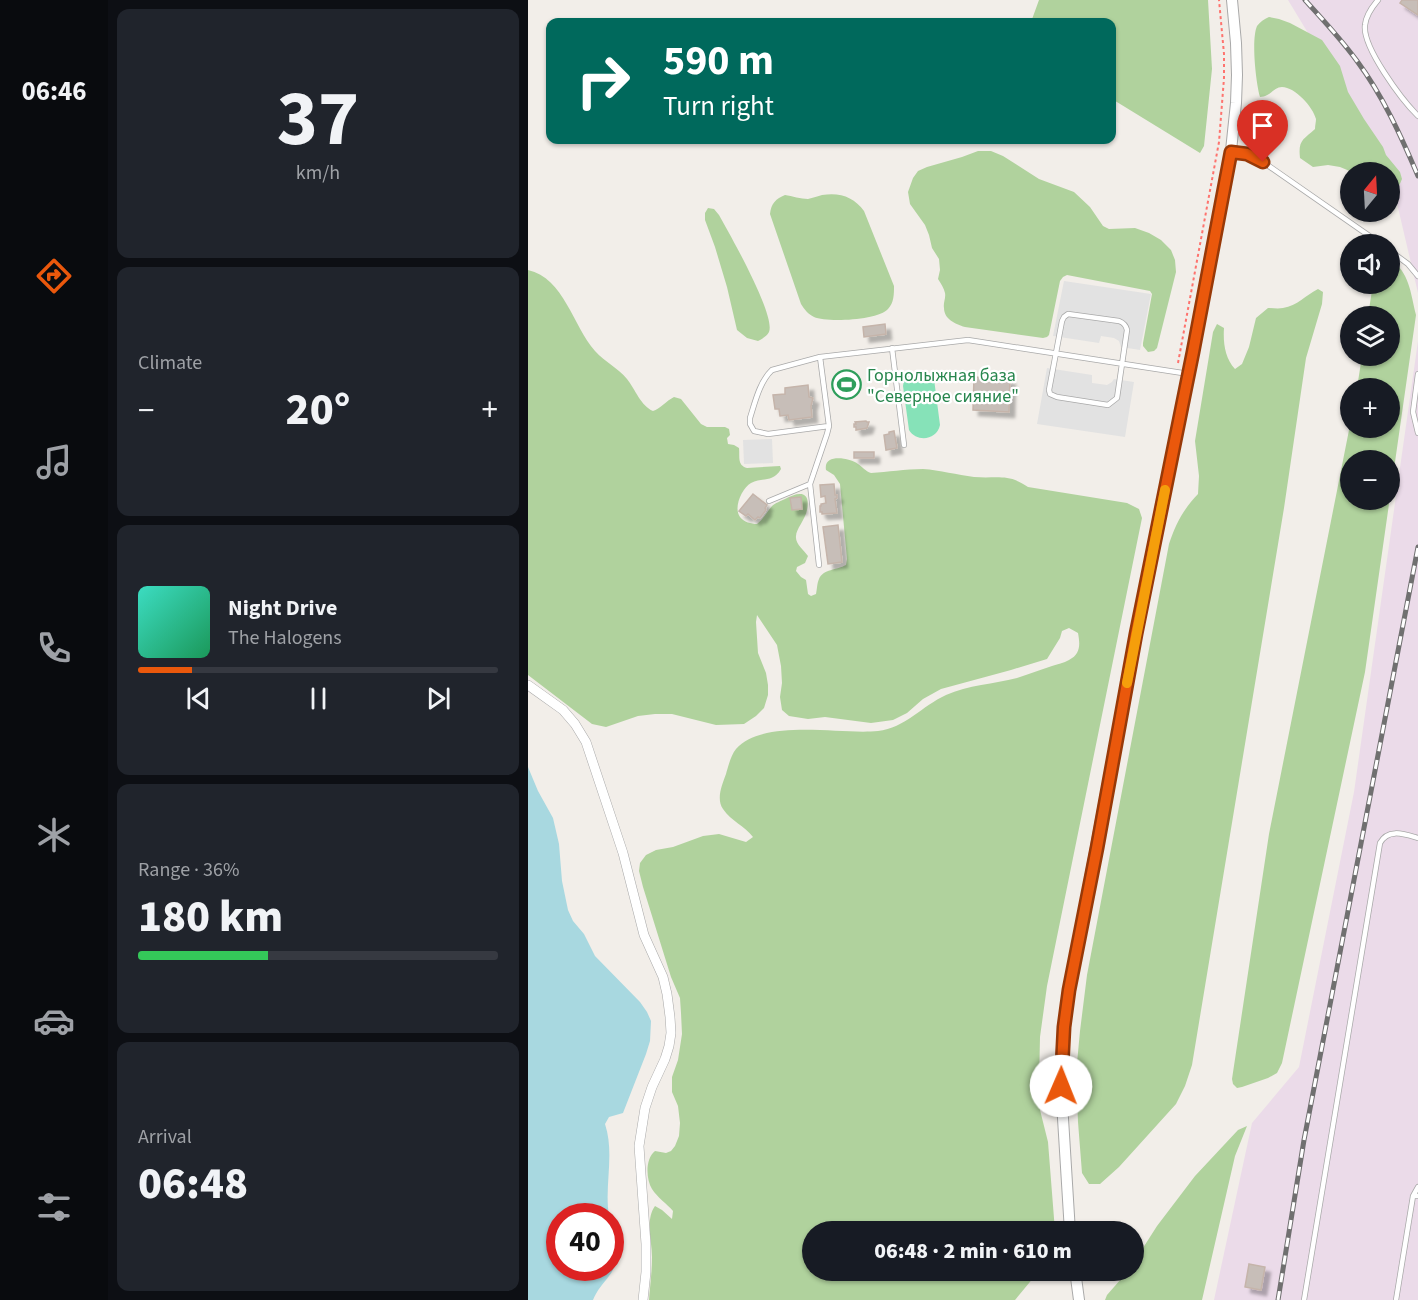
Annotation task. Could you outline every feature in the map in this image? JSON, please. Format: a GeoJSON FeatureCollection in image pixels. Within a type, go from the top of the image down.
{"type":"FeatureCollection","features":[{"type":"Feature","properties":{"kind":"street"},"geometry":{"type":"LineString","coordinates":[[1069,1221],[1061,1086],[1065,1018],[1136,634],[1231,152],[1237,75],[1232,0]]}},
{"type":"Feature","properties":{"kind":"street"},"geometry":{"type":"LineString","coordinates":[[528,685],[563,711],[576,724],[586,742],[623,853],[644,934],[663,977],[667,994],[670,1017],[669,1046],[645,1108],[639,1146],[646,1244],[643,1300]]}},
{"type":"Feature","properties":{"kind":"street"},"geometry":{"type":"LineString","coordinates":[[1076,1281],[1079,1300]]}},
{"type":"Feature","properties":{"kind":"lane"},"geometry":{"type":"LineString","coordinates":[[1378,0],[1365,20],[1366,41],[1396,89],[1418,116]]}},
{"type":"Feature","properties":{"kind":"lane"},"geometry":{"type":"LineString","coordinates":[[1231,152],[1247,154],[1263,162],[1367,234]]}},
{"type":"Feature","properties":{"kind":"lane"},"geometry":{"type":"LineString","coordinates":[[1400,258],[1418,276]]}},
{"type":"Feature","properties":{"kind":"lane"},"geometry":{"type":"LineString","coordinates":[[1071,314],[1124,323],[1127,330],[1123,363],[1117,398],[1111,404],[1057,397],[1050,394],[1062,321],[1064,317],[1071,314]]}},
{"type":"Feature","properties":{"kind":"lane"},"geometry":{"type":"LineString","coordinates":[[829,426],[768,434],[754,430],[750,422],[751,415],[769,373],[772,370],[820,357],[968,340],[1189,374]]}},
{"type":"Feature","properties":{"kind":"lane"},"geometry":{"type":"LineString","coordinates":[[892,348],[904,445]]}},
{"type":"Feature","properties":{"kind":"lane"},"geometry":{"type":"LineString","coordinates":[[819,565],[810,484],[829,426],[820,357]]}},
{"type":"Feature","properties":{"kind":"lane"},"geometry":{"type":"LineString","coordinates":[[1418,374],[1413,412],[1418,433]]}},
{"type":"Feature","properties":{"kind":"lane"},"geometry":{"type":"LineString","coordinates":[[769,501],[810,484]]}},
{"type":"Feature","properties":{"kind":"lane"},"geometry":{"type":"LineString","coordinates":[[1304,1300],[1380,843],[1386,836],[1392,834],[1400,833],[1418,838]]}},
{"type":"Feature","properties":{"kind":"lane"},"geometry":{"type":"LineString","coordinates":[[1396,1300],[1418,1186]]}},
{"type":"Feature","properties":{"kind":"path"},"geometry":{"type":"LineString","coordinates":[[1178,363],[1219,142],[1224,54],[1219,0]]}},
{"type":"Feature","properties":{"kind":"shaded area"},"geometry":{"type":"Polygon","coordinates":[[[1288,0],[1418,0],[1418,293],[1400,216],[1400,162],[1386,162],[1288,0]]]}},
{"type":"Feature","properties":{"kind":"shaded area"},"geometry":{"type":"Polygon","coordinates":[[[1064,281],[1151,294],[1140,350],[1121,347],[1119,341],[1114,338],[1101,336],[1099,343],[1053,336],[1064,281]]]}},
{"type":"Feature","properties":{"kind":"shaded area"},"geometry":{"type":"Polygon","coordinates":[[[1418,341],[1418,1300],[1214,1300],[1252,1123],[1299,1067],[1354,792],[1394,510],[1400,510],[1400,468],[1418,341]]]}},
{"type":"Feature","properties":{"kind":"shaded area"},"geometry":{"type":"Polygon","coordinates":[[[1047,368],[1092,375],[1092,383],[1107,385],[1114,379],[1134,382],[1125,437],[1037,424],[1047,368]]]}},
{"type":"Feature","properties":{"kind":"shaded area"},"geometry":{"type":"Polygon","coordinates":[[[772,439],[773,463],[744,464],[743,440],[772,439]]]}},
{"type":"Feature","properties":{"kind":"green space"},"geometry":{"type":"Polygon","coordinates":[[[1039,0],[1208,0],[1212,69],[1204,146],[1200,153],[1116,101],[1116,18],[1032,18],[1039,0]]]}},
{"type":"Feature","properties":{"kind":"green space"},"geometry":{"type":"Polygon","coordinates":[[[1269,17],[1279,19],[1322,40],[1340,66],[1348,92],[1392,162],[1340,162],[1340,167],[1328,165],[1313,167],[1300,158],[1301,144],[1304,138],[1315,129],[1316,119],[1303,98],[1287,88],[1279,87],[1260,97],[1254,41],[1257,26],[1269,17]]]}},
{"type":"Feature","properties":{"kind":"green space"},"geometry":{"type":"Polygon","coordinates":[[[978,151],[991,151],[1003,156],[1039,179],[1074,192],[1090,207],[1103,226],[1109,229],[1135,228],[1161,240],[1171,250],[1176,272],[1157,348],[1154,351],[1148,352],[1143,346],[1152,294],[1150,291],[1067,275],[1060,281],[1047,337],[965,327],[948,318],[944,312],[945,291],[938,279],[939,259],[932,248],[925,225],[910,204],[908,192],[918,171],[978,151]]]}},
{"type":"Feature","properties":{"kind":"green space"},"geometry":{"type":"Polygon","coordinates":[[[835,194],[851,199],[860,206],[894,286],[893,301],[888,309],[874,316],[841,320],[821,319],[807,312],[801,304],[770,214],[774,202],[785,195],[808,199],[835,194]]]}},
{"type":"Feature","properties":{"kind":"green space"},"geometry":{"type":"Polygon","coordinates":[[[708,208],[714,209],[719,215],[766,309],[769,332],[758,341],[747,338],[737,330],[727,287],[705,220],[708,208]]]}},
{"type":"Feature","properties":{"kind":"green space"},"geometry":{"type":"Polygon","coordinates":[[[1400,269],[1410,290],[1416,315],[1400,427],[1400,378],[1359,378],[1360,366],[1400,366],[1400,306],[1370,306],[1371,294],[1400,294],[1400,269]]]}},
{"type":"Feature","properties":{"kind":"green space"},"geometry":{"type":"Polygon","coordinates":[[[528,270],[551,283],[567,304],[587,341],[623,375],[649,409],[656,410],[674,397],[681,399],[701,424],[707,427],[729,429],[728,444],[739,448],[740,460],[744,467],[780,466],[781,469],[775,476],[755,481],[744,489],[738,513],[746,521],[757,524],[775,504],[794,495],[805,496],[808,503],[807,510],[797,530],[796,539],[808,556],[805,563],[797,567],[796,571],[806,580],[808,594],[811,596],[816,594],[821,576],[827,571],[846,565],[847,559],[840,484],[834,475],[826,470],[826,465],[833,459],[849,460],[871,473],[923,469],[974,477],[1008,478],[1028,487],[1127,503],[1139,509],[1142,518],[1047,986],[1040,1037],[1040,1110],[1048,1142],[1054,1221],[802,1221],[802,1281],[1031,1281],[1015,1300],[649,1300],[652,1263],[650,1218],[655,1206],[672,1219],[673,1211],[652,1189],[648,1164],[655,1151],[666,1153],[671,1151],[679,1136],[678,1106],[672,1092],[672,1077],[678,1060],[682,1034],[680,998],[671,977],[639,871],[640,863],[646,855],[656,850],[673,847],[703,836],[719,834],[746,842],[753,837],[726,813],[720,801],[721,787],[733,754],[749,739],[783,731],[862,732],[888,729],[897,726],[946,695],[1017,678],[1073,658],[1078,652],[1078,633],[1069,628],[1062,631],[1047,659],[941,689],[893,720],[871,723],[825,717],[808,719],[789,716],[782,710],[781,666],[777,645],[757,615],[758,653],[766,673],[768,695],[764,708],[744,724],[716,725],[672,714],[655,714],[638,716],[606,727],[592,724],[528,675],[528,270]]]}},
{"type":"Feature","properties":{"kind":"green space"},"geometry":{"type":"Polygon","coordinates":[[[1318,289],[1323,292],[1322,304],[1306,358],[1284,508],[1192,1065],[1176,1104],[1119,1167],[1100,1184],[1089,1184],[1082,1173],[1076,1074],[1087,975],[1169,544],[1180,517],[1198,494],[1199,476],[1195,441],[1213,332],[1217,324],[1224,328],[1225,350],[1235,369],[1242,364],[1249,347],[1256,318],[1268,308],[1288,307],[1318,289]]]}},
{"type":"Feature","properties":{"kind":"green space"},"geometry":{"type":"Polygon","coordinates":[[[922,373],[929,374],[934,379],[940,425],[935,434],[926,438],[917,437],[909,430],[903,386],[907,377],[922,373]]]}},
{"type":"Feature","properties":{"kind":"green space"},"geometry":{"type":"Polygon","coordinates":[[[1347,438],[1398,438],[1397,450],[1345,450],[1347,438]]]}},
{"type":"Feature","properties":{"kind":"green space"},"geometry":{"type":"Polygon","coordinates":[[[1340,475],[1340,510],[1388,510],[1365,672],[1282,1063],[1277,1073],[1268,1078],[1237,1088],[1232,1079],[1269,834],[1340,475]]]}},
{"type":"Feature","properties":{"kind":"green space"},"geometry":{"type":"Polygon","coordinates":[[[1247,1126],[1235,1156],[1202,1300],[1105,1300],[1119,1281],[1144,1281],[1144,1246],[1195,1176],[1238,1130],[1247,1126]]]}},
{"type":"Feature","properties":{"kind":"water"},"geometry":{"type":"Polygon","coordinates":[[[528,767],[553,818],[559,844],[562,881],[568,910],[573,921],[584,934],[595,956],[640,1002],[651,1021],[650,1041],[623,1113],[609,1117],[605,1124],[609,1147],[608,1203],[546,1203],[546,1281],[605,1281],[593,1300],[528,1300],[528,767]]]}},
{"type":"Feature","properties":{"kind":"building"},"geometry":{"type":"Polygon","coordinates":[[[1402,0],[1418,0],[1418,15],[1400,3],[1402,0]]]}},
{"type":"Feature","properties":{"kind":"building"},"geometry":{"type":"Polygon","coordinates":[[[885,324],[886,334],[864,337],[863,327],[885,324]]]}},
{"type":"Feature","properties":{"kind":"building"},"geometry":{"type":"Polygon","coordinates":[[[974,377],[1010,379],[1009,412],[973,410],[974,377]]]}},
{"type":"Feature","properties":{"kind":"building"},"geometry":{"type":"Polygon","coordinates":[[[808,385],[809,397],[813,398],[812,417],[789,420],[788,415],[780,416],[779,409],[775,409],[773,395],[785,394],[785,388],[808,385]]]}},
{"type":"Feature","properties":{"kind":"building"},"geometry":{"type":"Polygon","coordinates":[[[855,422],[869,422],[867,428],[856,430],[855,422]]]}},
{"type":"Feature","properties":{"kind":"building"},"geometry":{"type":"Polygon","coordinates":[[[894,431],[897,448],[886,450],[884,435],[894,431]]]}},
{"type":"Feature","properties":{"kind":"building"},"geometry":{"type":"Polygon","coordinates":[[[854,452],[874,452],[874,458],[854,458],[854,452]]]}},
{"type":"Feature","properties":{"kind":"building"},"geometry":{"type":"Polygon","coordinates":[[[834,484],[835,495],[837,495],[835,499],[837,513],[822,514],[820,506],[826,503],[825,496],[821,497],[820,485],[834,484]]]}},
{"type":"Feature","properties":{"kind":"building"},"geometry":{"type":"Polygon","coordinates":[[[753,494],[767,505],[760,518],[755,520],[739,511],[753,494]]]}},
{"type":"Feature","properties":{"kind":"building"},"geometry":{"type":"Polygon","coordinates":[[[801,497],[802,509],[792,510],[790,498],[801,497]]]}},
{"type":"Feature","properties":{"kind":"building"},"geometry":{"type":"Polygon","coordinates":[[[838,525],[842,562],[828,564],[823,527],[838,525]]]}},
{"type":"Feature","properties":{"kind":"building"},"geometry":{"type":"Polygon","coordinates":[[[1249,1264],[1265,1267],[1261,1290],[1245,1287],[1249,1264]]]}},
{"type":"Feature","properties":{"kind":"railway"},"geometry":{"type":"LineString","coordinates":[[1305,0],[1345,45],[1375,88],[1418,176]]}},
{"type":"Feature","properties":{"kind":"railway"},"geometry":{"type":"LineString","coordinates":[[1278,1300],[1304,1140],[1418,547]]}},
{"type":"Feature","properties":{"kind":"slow traffic"},"geometry":{"type":"LineString","coordinates":[[1127,683],[1165,490]]}},
{"type":"Feature","properties":{"kind":"place","name":"Горнолыжная база \"Северное сияние\""},"geometry":{"type":"Point","coordinates":[846,385]}},
{"type":"Feature","properties":{"kind":"route"},"geometry":{"type":"LineString","coordinates":[[1061,1086],[1061,1056],[1069,990],[1231,152],[1247,154],[1263,162]]}}]}
